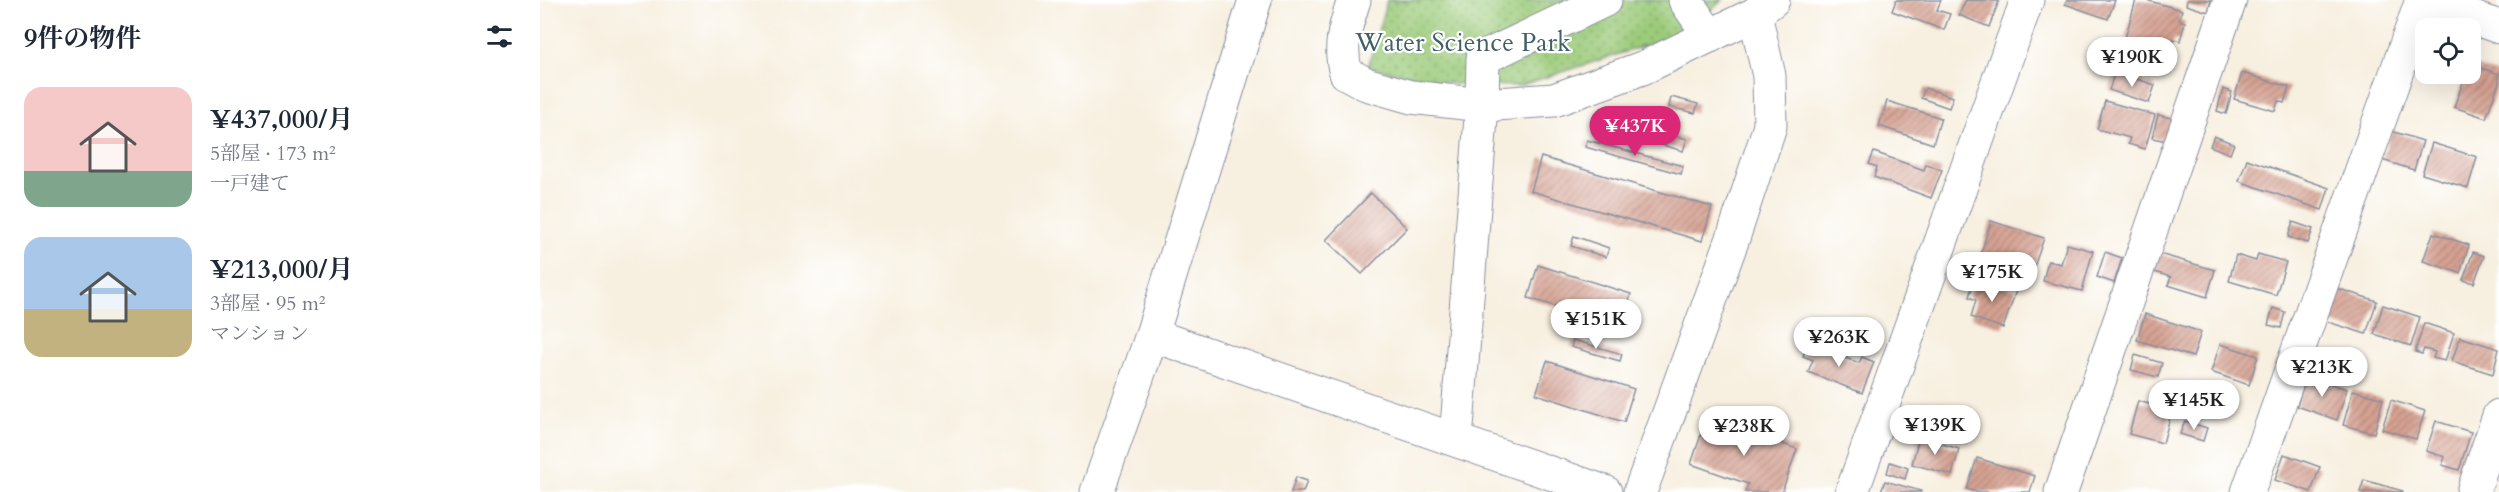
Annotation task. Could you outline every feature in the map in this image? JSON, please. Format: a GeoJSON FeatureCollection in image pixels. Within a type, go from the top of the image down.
{"type":"FeatureCollection","features":[{"type":"Feature","properties":{"kind":"street"},"geometry":{"type":"LineString","coordinates":[[1097,492],[1152,335],[1255,0]]}},
{"type":"Feature","properties":{"kind":"street"},"geometry":{"type":"LineString","coordinates":[[1354,0],[1343,33],[1341,57],[1346,73],[1366,84],[1411,97],[1482,105],[1554,100],[1645,67],[1764,7],[1770,126],[1728,252],[1640,492]]}},
{"type":"Feature","properties":{"kind":"street"},"geometry":{"type":"LineString","coordinates":[[1455,440],[1482,105],[1483,58],[1605,0]]}},
{"type":"Feature","properties":{"kind":"street"},"geometry":{"type":"LineString","coordinates":[[1685,0],[1710,36]]}},
{"type":"Feature","properties":{"kind":"street"},"geometry":{"type":"LineString","coordinates":[[1852,492],[2027,0]]}},
{"type":"Feature","properties":{"kind":"street"},"geometry":{"type":"LineString","coordinates":[[2061,492],[2230,0]]}},
{"type":"Feature","properties":{"kind":"street"},"geometry":{"type":"LineString","coordinates":[[2247,492],[2422,0],[2499,27]]}},
{"type":"Feature","properties":{"kind":"street"},"geometry":{"type":"LineString","coordinates":[[1152,335],[1455,440],[1573,487],[1605,492]]}},
{"type":"Feature","properties":{"kind":"street"},"geometry":{"type":"LineString","coordinates":[[2472,492],[2499,416]]}},
{"type":"Feature","properties":{"kind":"green space","name":"Water Science Park"},"geometry":{"type":"Polygon","coordinates":[[[1387,0],[1723,0],[1681,34],[1519,86],[1454,84],[1368,67],[1387,0]]]}},
{"type":"Feature","properties":{"kind":"building"},"geometry":{"type":"Polygon","coordinates":[[[1896,0],[1941,0],[1937,10],[1950,14],[1944,30],[1892,11],[1896,0]]]}},
{"type":"Feature","properties":{"kind":"building"},"geometry":{"type":"Polygon","coordinates":[[[1966,0],[1999,1],[1989,27],[1959,15],[1966,0]]]}},
{"type":"Feature","properties":{"kind":"building"},"geometry":{"type":"Polygon","coordinates":[[[2067,0],[2115,0],[2108,19],[2065,4],[2067,0]]]}},
{"type":"Feature","properties":{"kind":"building"},"geometry":{"type":"Polygon","coordinates":[[[2136,0],[2146,0],[2182,10],[2179,20],[2185,22],[2180,41],[2174,39],[2171,51],[2125,38],[2136,0]]]}},
{"type":"Feature","properties":{"kind":"building"},"geometry":{"type":"Polygon","coordinates":[[[2187,0],[2211,0],[2208,12],[2186,5],[2187,0]]]}},
{"type":"Feature","properties":{"kind":"building"},"geometry":{"type":"Polygon","coordinates":[[[2481,68],[2499,74],[2499,82],[2486,118],[2454,107],[2462,84],[2481,84],[2481,68]]]}},
{"type":"Feature","properties":{"kind":"building"},"geometry":{"type":"Polygon","coordinates":[[[2115,72],[2155,85],[2149,103],[2109,90],[2115,72]]]}},
{"type":"Feature","properties":{"kind":"building"},"geometry":{"type":"Polygon","coordinates":[[[2242,73],[2289,87],[2284,103],[2278,101],[2275,111],[2234,99],[2242,73]]]}},
{"type":"Feature","properties":{"kind":"building"},"geometry":{"type":"Polygon","coordinates":[[[1925,88],[1953,97],[1949,108],[1921,98],[1925,88]]]}},
{"type":"Feature","properties":{"kind":"building"},"geometry":{"type":"Polygon","coordinates":[[[2223,89],[2232,92],[2226,114],[2217,111],[2223,89]]]}},
{"type":"Feature","properties":{"kind":"building"},"geometry":{"type":"Polygon","coordinates":[[[1671,97],[1698,104],[1695,113],[1669,107],[1671,97]]]}},
{"type":"Feature","properties":{"kind":"building"},"geometry":{"type":"Polygon","coordinates":[[[1887,101],[1941,118],[1933,144],[1879,126],[1887,101]]]}},
{"type":"Feature","properties":{"kind":"building"},"geometry":{"type":"Polygon","coordinates":[[[2105,101],[2155,115],[2145,149],[2128,144],[2130,138],[2097,129],[2105,101]]]}},
{"type":"Feature","properties":{"kind":"building"},"geometry":{"type":"Polygon","coordinates":[[[2158,115],[2172,118],[2167,141],[2152,138],[2158,115]]]}},
{"type":"Feature","properties":{"kind":"building"},"geometry":{"type":"Polygon","coordinates":[[[2391,131],[2423,141],[2414,170],[2382,160],[2391,131]]]}},
{"type":"Feature","properties":{"kind":"building"},"geometry":{"type":"Polygon","coordinates":[[[1662,132],[1687,139],[1683,151],[1659,144],[1662,132]]]}},
{"type":"Feature","properties":{"kind":"building"},"geometry":{"type":"Polygon","coordinates":[[[2214,136],[2234,144],[2230,154],[2210,146],[2214,136]]]}},
{"type":"Feature","properties":{"kind":"building"},"geometry":{"type":"Polygon","coordinates":[[[1587,140],[1683,166],[1681,174],[1585,147],[1587,140]]]}},
{"type":"Feature","properties":{"kind":"building"},"geometry":{"type":"Polygon","coordinates":[[[2432,143],[2477,157],[2468,188],[2422,174],[2432,143]]]}},
{"type":"Feature","properties":{"kind":"building"},"geometry":{"type":"Polygon","coordinates":[[[1874,152],[1924,170],[1926,164],[1942,170],[1931,198],[1874,177],[1877,167],[1869,164],[1874,152]]]}},
{"type":"Feature","properties":{"kind":"building"},"geometry":{"type":"Polygon","coordinates":[[[1541,157],[1712,207],[1702,241],[1531,191],[1541,157]]]}},
{"type":"Feature","properties":{"kind":"building"},"geometry":{"type":"Polygon","coordinates":[[[2247,159],[2329,188],[2322,210],[2239,181],[2247,159]]]}},
{"type":"Feature","properties":{"kind":"building"},"geometry":{"type":"Polygon","coordinates":[[[1371,193],[1407,228],[1362,274],[1326,240],[1371,193]]]}},
{"type":"Feature","properties":{"kind":"building"},"geometry":{"type":"Polygon","coordinates":[[[1991,221],[2044,238],[2033,270],[1981,253],[1991,221]]]}},
{"type":"Feature","properties":{"kind":"building"},"geometry":{"type":"Polygon","coordinates":[[[2293,222],[2313,229],[2308,243],[2288,237],[2293,222]]]}},
{"type":"Feature","properties":{"kind":"building"},"geometry":{"type":"Polygon","coordinates":[[[2433,233],[2469,245],[2460,273],[2423,261],[2433,233]]]}},
{"type":"Feature","properties":{"kind":"building"},"geometry":{"type":"Polygon","coordinates":[[[1574,236],[1609,248],[1606,257],[1571,246],[1574,236]]]}},
{"type":"Feature","properties":{"kind":"building"},"geometry":{"type":"Polygon","coordinates":[[[2067,244],[2093,251],[2082,291],[2043,281],[2048,261],[2061,264],[2067,244]]]}},
{"type":"Feature","properties":{"kind":"building"},"geometry":{"type":"Polygon","coordinates":[[[2105,252],[2122,258],[2114,283],[2097,277],[2105,252]]]}},
{"type":"Feature","properties":{"kind":"building"},"geometry":{"type":"Polygon","coordinates":[[[2473,252],[2484,256],[2474,283],[2463,280],[2473,252]]]}},
{"type":"Feature","properties":{"kind":"building"},"geometry":{"type":"Polygon","coordinates":[[[2156,253],[2215,270],[2207,297],[2168,285],[2171,277],[2151,271],[2156,253]]]}},
{"type":"Feature","properties":{"kind":"building"},"geometry":{"type":"Polygon","coordinates":[[[2258,254],[2286,262],[2276,295],[2229,281],[2236,255],[2256,261],[2258,254]]]}},
{"type":"Feature","properties":{"kind":"building"},"geometry":{"type":"Polygon","coordinates":[[[1538,265],[1631,294],[1621,326],[1528,298],[1538,265]]]}},
{"type":"Feature","properties":{"kind":"building"},"geometry":{"type":"Polygon","coordinates":[[[1983,279],[2016,291],[2003,328],[1971,317],[1976,300],[1969,297],[1973,284],[1981,287],[1983,279]]]}},
{"type":"Feature","properties":{"kind":"building"},"geometry":{"type":"Polygon","coordinates":[[[2336,288],[2377,301],[2366,334],[2325,321],[2336,288]]]}},
{"type":"Feature","properties":{"kind":"building"},"geometry":{"type":"Polygon","coordinates":[[[2383,305],[2420,317],[2411,346],[2374,334],[2383,305]]]}},
{"type":"Feature","properties":{"kind":"building"},"geometry":{"type":"Polygon","coordinates":[[[2273,308],[2285,312],[2281,328],[2268,325],[2273,308]]]}},
{"type":"Feature","properties":{"kind":"building"},"geometry":{"type":"Polygon","coordinates":[[[2145,314],[2201,332],[2193,357],[2137,340],[2145,314]]]}},
{"type":"Feature","properties":{"kind":"building"},"geometry":{"type":"Polygon","coordinates":[[[2424,323],[2454,333],[2445,361],[2433,358],[2435,352],[2424,349],[2422,354],[2415,352],[2424,323]]]}},
{"type":"Feature","properties":{"kind":"building"},"geometry":{"type":"Polygon","coordinates":[[[2460,337],[2499,349],[2493,374],[2452,361],[2460,337]]]}},
{"type":"Feature","properties":{"kind":"building"},"geometry":{"type":"Polygon","coordinates":[[[1573,340],[1622,354],[1620,361],[1571,347],[1573,340]]]}},
{"type":"Feature","properties":{"kind":"building"},"geometry":{"type":"Polygon","coordinates":[[[1808,344],[1859,363],[1862,357],[1874,362],[1862,393],[1808,372],[1813,360],[1803,356],[1808,344]]]}},
{"type":"Feature","properties":{"kind":"building"},"geometry":{"type":"Polygon","coordinates":[[[2220,344],[2258,356],[2249,385],[2211,372],[2220,344]]]}},
{"type":"Feature","properties":{"kind":"building"},"geometry":{"type":"Polygon","coordinates":[[[2135,355],[2162,363],[2158,377],[2131,370],[2135,355]]]}},
{"type":"Feature","properties":{"kind":"building"},"geometry":{"type":"Polygon","coordinates":[[[1547,361],[1634,389],[1624,422],[1536,394],[1547,361]]]}},
{"type":"Feature","properties":{"kind":"building"},"geometry":{"type":"Polygon","coordinates":[[[2306,376],[2347,389],[2337,420],[2297,406],[2306,376]]]}},
{"type":"Feature","properties":{"kind":"building"},"geometry":{"type":"Polygon","coordinates":[[[2353,390],[2383,399],[2374,433],[2343,425],[2353,390]]]}},
{"type":"Feature","properties":{"kind":"building"},"geometry":{"type":"Polygon","coordinates":[[[2391,400],[2425,411],[2416,439],[2382,429],[2391,400]]]}},
{"type":"Feature","properties":{"kind":"building"},"geometry":{"type":"Polygon","coordinates":[[[2138,401],[2172,410],[2163,443],[2129,434],[2138,401]]]}},
{"type":"Feature","properties":{"kind":"building"},"geometry":{"type":"Polygon","coordinates":[[[1707,417],[1797,449],[1782,492],[1745,492],[1748,484],[1691,464],[1707,417]]]}},
{"type":"Feature","properties":{"kind":"building"},"geometry":{"type":"Polygon","coordinates":[[[2185,421],[2207,428],[2203,441],[2180,434],[2185,421]]]}},
{"type":"Feature","properties":{"kind":"building"},"geometry":{"type":"Polygon","coordinates":[[[2436,421],[2471,432],[2459,470],[2442,465],[2445,457],[2426,451],[2436,421]]]}},
{"type":"Feature","properties":{"kind":"building"},"geometry":{"type":"Polygon","coordinates":[[[1919,437],[1959,449],[1952,475],[1912,464],[1919,437]]]}},
{"type":"Feature","properties":{"kind":"building"},"geometry":{"type":"Polygon","coordinates":[[[2284,454],[2320,467],[2311,492],[2275,480],[2284,454]]]}},
{"type":"Feature","properties":{"kind":"building"},"geometry":{"type":"Polygon","coordinates":[[[1977,458],[2035,476],[2030,492],[1976,492],[1967,489],[1977,458]]]}},
{"type":"Feature","properties":{"kind":"building"},"geometry":{"type":"Polygon","coordinates":[[[1890,462],[1908,468],[1905,479],[1887,473],[1890,462]]]}},
{"type":"Feature","properties":{"kind":"building"},"geometry":{"type":"Polygon","coordinates":[[[1296,477],[1307,481],[1303,492],[1291,492],[1296,477]]]}},
{"type":"Feature","properties":{"kind":"building"},"geometry":{"type":"Polygon","coordinates":[[[2364,480],[2403,491],[2403,492],[2360,492],[2364,480]]]}},
{"type":"Feature","properties":{"kind":"building"},"geometry":{"type":"Polygon","coordinates":[[[1885,481],[1921,491],[1921,492],[1881,492],[1885,481]]]}}]}
